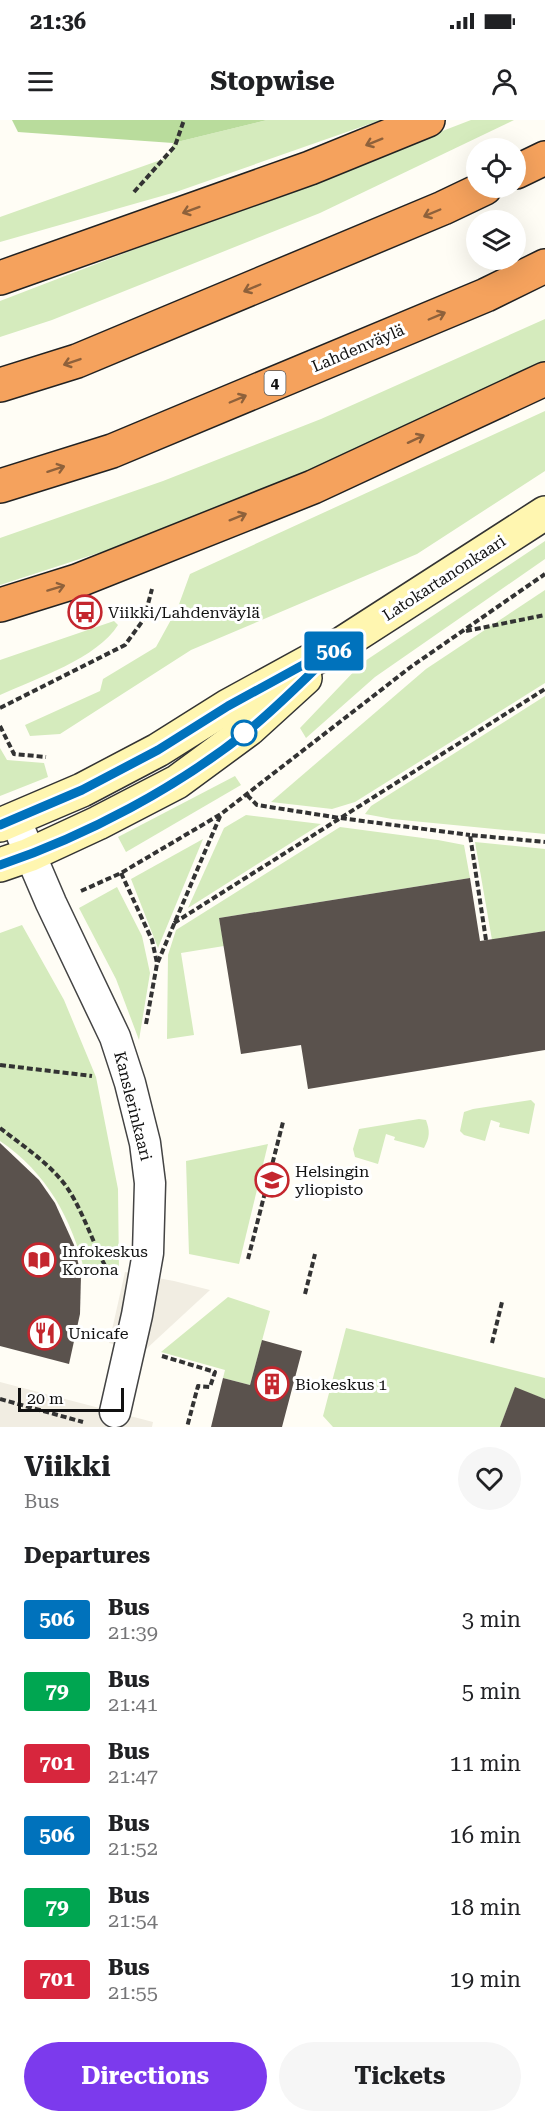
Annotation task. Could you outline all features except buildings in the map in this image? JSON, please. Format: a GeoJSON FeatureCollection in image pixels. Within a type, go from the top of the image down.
{"type":"FeatureCollection","features":[{"type":"Feature","properties":{"kind":"highway"},"geometry":{"type":"LineString","coordinates":[[0,278],[310,168],[428,120]]}},
{"type":"Feature","properties":{"kind":"highway"},"geometry":{"type":"LineString","coordinates":[[526,167],[545,158]]}},
{"type":"Feature","properties":{"kind":"highway"},"geometry":{"type":"LineString","coordinates":[[0,385],[76,361],[466,197]]}},
{"type":"Feature","properties":{"kind":"highway","name":"Lahdenväylä"},"geometry":{"type":"LineString","coordinates":[[0,486],[112,451],[486,295],[545,266]]}},
{"type":"Feature","properties":{"kind":"highway"},"geometry":{"type":"LineString","coordinates":[[0,605],[77,581],[313,487],[545,379]]}},
{"type":"Feature","properties":{"kind":"street","name":"Latokartanonkaari"},"geometry":{"type":"LineString","coordinates":[[7,822],[82,790],[158,750],[228,706],[343,643],[545,513]]}},
{"type":"Feature","properties":{"kind":"street","name":"Latokartanonkaari"},"geometry":{"type":"LineString","coordinates":[[15,860],[98,823],[177,782],[249,729],[343,643]]}},
{"type":"Feature","properties":{"kind":"street","name":"Kanslerinkaari"},"geometry":{"type":"LineString","coordinates":[[7,822],[15,860],[115,1037],[130,1083],[145,1143],[150,1183],[145,1276],[130,1347],[103,1418]]}},
{"type":"Feature","properties":{"kind":"path"},"geometry":{"type":"LineString","coordinates":[[133,193],[175,146],[183,120]]}},
{"type":"Feature","properties":{"kind":"path"},"geometry":{"type":"LineString","coordinates":[[96,885],[121,873],[222,813],[412,666],[545,574]]}},
{"type":"Feature","properties":{"kind":"path"},"geometry":{"type":"LineString","coordinates":[[0,708],[125,645],[144,619],[154,584]]}},
{"type":"Feature","properties":{"kind":"path"},"geometry":{"type":"LineString","coordinates":[[462,631],[545,615]]}},
{"type":"Feature","properties":{"kind":"path"},"geometry":{"type":"LineString","coordinates":[[174,923],[545,689]]}},
{"type":"Feature","properties":{"kind":"path"},"geometry":{"type":"LineString","coordinates":[[0,726],[14,754],[46,757]]}},
{"type":"Feature","properties":{"kind":"path"},"geometry":{"type":"LineString","coordinates":[[247,795],[257,805],[470,835],[545,842]]}},
{"type":"Feature","properties":{"kind":"path"},"geometry":{"type":"LineString","coordinates":[[146,1026],[157,964],[222,813]]}},
{"type":"Feature","properties":{"kind":"path"},"geometry":{"type":"LineString","coordinates":[[470,835],[486,940]]}},
{"type":"Feature","properties":{"kind":"path"},"geometry":{"type":"LineString","coordinates":[[121,873],[152,940],[157,964]]}},
{"type":"Feature","properties":{"kind":"path"},"geometry":{"type":"LineString","coordinates":[[0,1065],[96,1077]]}},
{"type":"Feature","properties":{"kind":"path"},"geometry":{"type":"LineString","coordinates":[[248,1259],[283,1122]]}},
{"type":"Feature","properties":{"kind":"path"},"geometry":{"type":"LineString","coordinates":[[0,1128],[47,1164],[66,1187],[110,1275]]}},
{"type":"Feature","properties":{"kind":"path"},"geometry":{"type":"LineString","coordinates":[[305,1294],[315,1254]]}},
{"type":"Feature","properties":{"kind":"path"},"geometry":{"type":"LineString","coordinates":[[492,1343],[502,1302]]}},
{"type":"Feature","properties":{"kind":"path"},"geometry":{"type":"LineString","coordinates":[[130,1347],[215,1372],[210,1388],[198,1386],[187,1427]]}},
{"type":"Feature","properties":{"kind":"path"},"geometry":{"type":"LineString","coordinates":[[0,1399],[103,1418]]}},
{"type":"Feature","properties":{"kind":"green space"},"geometry":{"type":"Polygon","coordinates":[[[12,120],[267,120],[173,143],[18,132],[12,120]]]}},
{"type":"Feature","properties":{"kind":"green space"},"geometry":{"type":"Polygon","coordinates":[[[267,120],[381,120],[176,192],[0,242],[0,217],[169,157],[173,143],[267,120]]]}},
{"type":"Feature","properties":{"kind":"green space"},"geometry":{"type":"Polygon","coordinates":[[[471,120],[514,120],[476,138],[466,138],[466,143],[320,213],[52,320],[0,337],[0,301],[471,120]]]}},
{"type":"Feature","properties":{"kind":"green space"},"geometry":{"type":"Polygon","coordinates":[[[545,319],[545,369],[290,480],[126,544],[0,585],[0,538],[163,481],[321,419],[545,319]]]}},
{"type":"Feature","properties":{"kind":"green space"},"geometry":{"type":"Polygon","coordinates":[[[545,411],[545,471],[417,554],[191,650],[60,734],[30,736],[25,725],[100,691],[103,679],[156,647],[178,607],[190,574],[545,411]]]}},
{"type":"Feature","properties":{"kind":"green space"},"geometry":{"type":"Polygon","coordinates":[[[545,541],[545,559],[375,677],[306,738],[300,728],[362,663],[545,541]]]}},
{"type":"Feature","properties":{"kind":"green space"},"geometry":{"type":"Polygon","coordinates":[[[545,590],[545,683],[355,802],[332,809],[271,802],[426,669],[545,590]]]}},
{"type":"Feature","properties":{"kind":"green space"},"geometry":{"type":"Polygon","coordinates":[[[114,621],[118,625],[96,648],[47,675],[0,695],[0,660],[114,621]]]}},
{"type":"Feature","properties":{"kind":"green space"},"geometry":{"type":"Polygon","coordinates":[[[545,696],[545,834],[392,819],[365,814],[371,806],[545,696]]]}},
{"type":"Feature","properties":{"kind":"green space"},"geometry":{"type":"Polygon","coordinates":[[[0,748],[7,760],[44,763],[48,777],[0,796],[0,748]]]}},
{"type":"Feature","properties":{"kind":"green space"},"geometry":{"type":"Polygon","coordinates":[[[235,776],[241,785],[126,852],[118,837],[235,776]]]}},
{"type":"Feature","properties":{"kind":"green space"},"geometry":{"type":"Polygon","coordinates":[[[246,815],[321,824],[188,908],[224,828],[246,815]]]}},
{"type":"Feature","properties":{"kind":"green space"},"geometry":{"type":"Polygon","coordinates":[[[340,827],[464,845],[470,878],[219,918],[224,946],[181,953],[194,1035],[167,1039],[168,955],[176,930],[340,827]]]}},
{"type":"Feature","properties":{"kind":"green space"},"geometry":{"type":"Polygon","coordinates":[[[203,839],[158,948],[131,879],[203,839]]]}},
{"type":"Feature","properties":{"kind":"green space"},"geometry":{"type":"Polygon","coordinates":[[[475,842],[545,849],[545,931],[492,940],[475,842]]]}},
{"type":"Feature","properties":{"kind":"green space"},"geometry":{"type":"Polygon","coordinates":[[[117,887],[142,936],[150,973],[139,1040],[116,979],[79,908],[117,887]]]}},
{"type":"Feature","properties":{"kind":"green space"},"geometry":{"type":"Polygon","coordinates":[[[22,925],[64,1000],[96,1077],[118,1189],[119,1272],[85,1273],[73,1234],[55,1199],[31,1168],[0,1141],[0,933],[22,925]]]}},
{"type":"Feature","properties":{"kind":"green space"},"geometry":{"type":"Polygon","coordinates":[[[531,1100],[535,1104],[529,1134],[499,1127],[500,1123],[491,1120],[485,1141],[464,1135],[460,1131],[464,1112],[531,1100]]]}},
{"type":"Feature","properties":{"kind":"green space"},"geometry":{"type":"Polygon","coordinates":[[[419,1119],[426,1120],[428,1127],[429,1134],[424,1148],[394,1140],[395,1137],[386,1134],[378,1164],[355,1157],[353,1149],[359,1129],[419,1119]]]}},
{"type":"Feature","properties":{"kind":"green space"},"geometry":{"type":"Polygon","coordinates":[[[268,1144],[239,1264],[189,1254],[186,1161],[268,1144]]]}},
{"type":"Feature","properties":{"kind":"green space"},"geometry":{"type":"Polygon","coordinates":[[[228,1297],[270,1311],[250,1385],[223,1378],[225,1370],[161,1352],[228,1297]]]}},
{"type":"Feature","properties":{"kind":"green space"},"geometry":{"type":"Polygon","coordinates":[[[346,1328],[545,1378],[545,1399],[515,1388],[500,1427],[333,1427],[323,1416],[346,1328]]]}},
{"type":"Feature","properties":{"kind":"shaded area"},"geometry":{"type":"Polygon","coordinates":[[[125,1272],[210,1290],[144,1351],[109,1343],[125,1272]]]}},
{"type":"Feature","properties":{"kind":"shaded area"},"geometry":{"type":"Polygon","coordinates":[[[0,1382],[153,1422],[152,1427],[0,1427],[0,1382]]]}},
{"type":"Feature","properties":{"kind":"bus line","name":"506"},"geometry":{"type":"LineString","coordinates":[[0,825],[82,790],[158,750],[228,706],[343,643],[249,729],[177,782],[98,823],[29,855],[0,865]]}},
{"type":"Feature","properties":{"kind":"place","name":"Viikki/Lahdenväylä"},"geometry":{"type":"Point","coordinates":[85,612]}},
{"type":"Feature","properties":{"kind":"place","name":"Helsingin yliopisto"},"geometry":{"type":"Point","coordinates":[272,1180]}},
{"type":"Feature","properties":{"kind":"place","name":"Infokeskus Korona"},"geometry":{"type":"Point","coordinates":[39,1260]}},
{"type":"Feature","properties":{"kind":"place","name":"Unicafe"},"geometry":{"type":"Point","coordinates":[45,1333]}},
{"type":"Feature","properties":{"kind":"place","name":"Biokeskus 1"},"geometry":{"type":"Point","coordinates":[272,1384]}}]}
